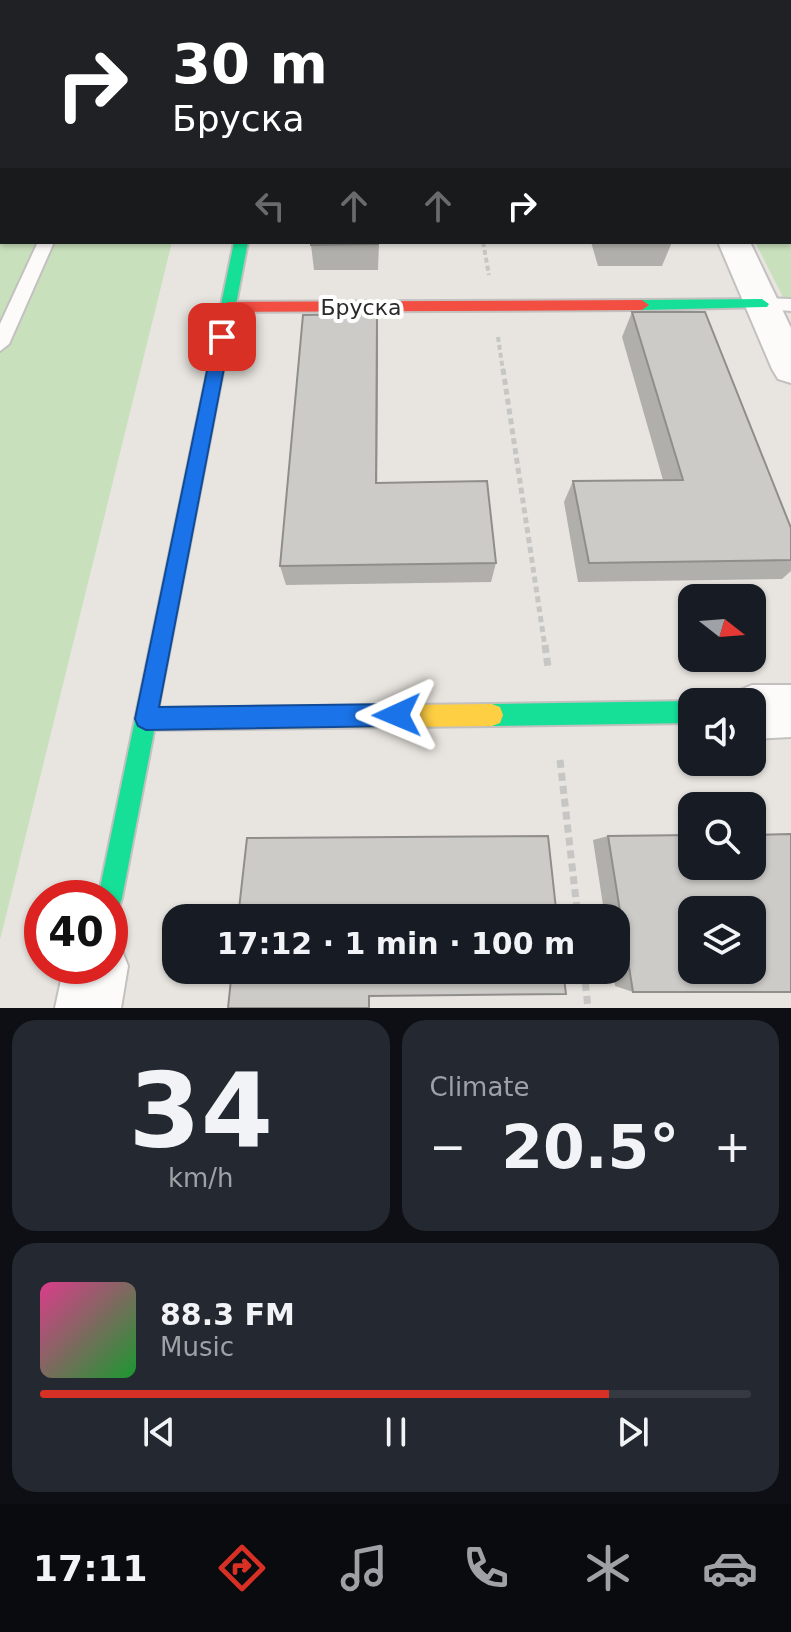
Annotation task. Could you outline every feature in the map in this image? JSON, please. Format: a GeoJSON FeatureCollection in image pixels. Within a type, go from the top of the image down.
{"type":"FeatureCollection","features":[{"type":"Feature","properties":{"kind":"street"},"geometry":{"type":"LineString","coordinates":[[114,880],[241,244]]}},
{"type":"Feature","properties":{"kind":"street"},"geometry":{"type":"LineString","coordinates":[[735,244],[776,304],[791,369]]}},
{"type":"Feature","properties":{"kind":"street","name":"Бруска"},"geometry":{"type":"LineString","coordinates":[[228,307],[776,304]]}},
{"type":"Feature","properties":{"kind":"street"},"geometry":{"type":"LineString","coordinates":[[766,712],[791,711]]}},
{"type":"Feature","properties":{"kind":"street"},"geometry":{"type":"LineString","coordinates":[[146,719],[678,712]]}},
{"type":"Feature","properties":{"kind":"street"},"geometry":{"type":"LineString","coordinates":[[88,1008],[93,984]]}},
{"type":"Feature","properties":{"kind":"lane"},"geometry":{"type":"LineString","coordinates":[[0,344],[45,244]]}},
{"type":"Feature","properties":{"kind":"path"},"geometry":{"type":"LineString","coordinates":[[493,306],[554,713],[576,904]]}},
{"type":"Feature","properties":{"kind":"path"},"geometry":{"type":"LineString","coordinates":[[585,984],[588,1008]]}},
{"type":"Feature","properties":{"kind":"green space"},"geometry":{"type":"Polygon","coordinates":[[[0,244],[172,244],[0,940],[0,244]]]}},
{"type":"Feature","properties":{"kind":"green space"},"geometry":{"type":"Polygon","coordinates":[[[756,244],[791,244],[791,313],[756,244]]]}},
{"type":"Feature","properties":{"kind":"building"},"geometry":{"type":"Polygon","coordinates":[[[632,312],[705,312],[791,528],[791,560],[589,563],[573,481],[683,480],[632,312]]]}},
{"type":"Feature","properties":{"kind":"building"},"geometry":{"type":"Polygon","coordinates":[[[377,314],[376,483],[487,481],[496,563],[280,566],[303,315],[377,314]]]}},
{"type":"Feature","properties":{"kind":"building"},"geometry":{"type":"Polygon","coordinates":[[[791,834],[791,992],[633,992],[630,904],[619,904],[608,836],[678,835],[678,880],[766,880],[766,835],[791,834]]]}},
{"type":"Feature","properties":{"kind":"building"},"geometry":{"type":"Polygon","coordinates":[[[548,836],[555,904],[240,904],[247,838],[548,836]]]}},
{"type":"Feature","properties":{"kind":"building"},"geometry":{"type":"Polygon","coordinates":[[[231,984],[565,984],[566,994],[369,996],[369,1008],[228,1008],[231,984]]]}},
{"type":"Feature","properties":{"kind":"traffic: fast"},"geometry":{"type":"LineString","coordinates":[[114,880],[241,244]]}},
{"type":"Feature","properties":{"kind":"traffic: fast"},"geometry":{"type":"LineString","coordinates":[[642,305],[762,304]]}},
{"type":"Feature","properties":{"kind":"traffic: fast"},"geometry":{"type":"LineString","coordinates":[[492,715],[678,712]]}},
{"type":"Feature","properties":{"kind":"traffic: slow"},"geometry":{"type":"LineString","coordinates":[[146,719],[492,715]]}},
{"type":"Feature","properties":{"kind":"traffic: jam"},"geometry":{"type":"LineString","coordinates":[[228,307],[642,305]]}},
{"type":"Feature","properties":{"kind":"route"},"geometry":{"type":"LineString","coordinates":[[222,337],[146,719],[397,715]]}}]}
